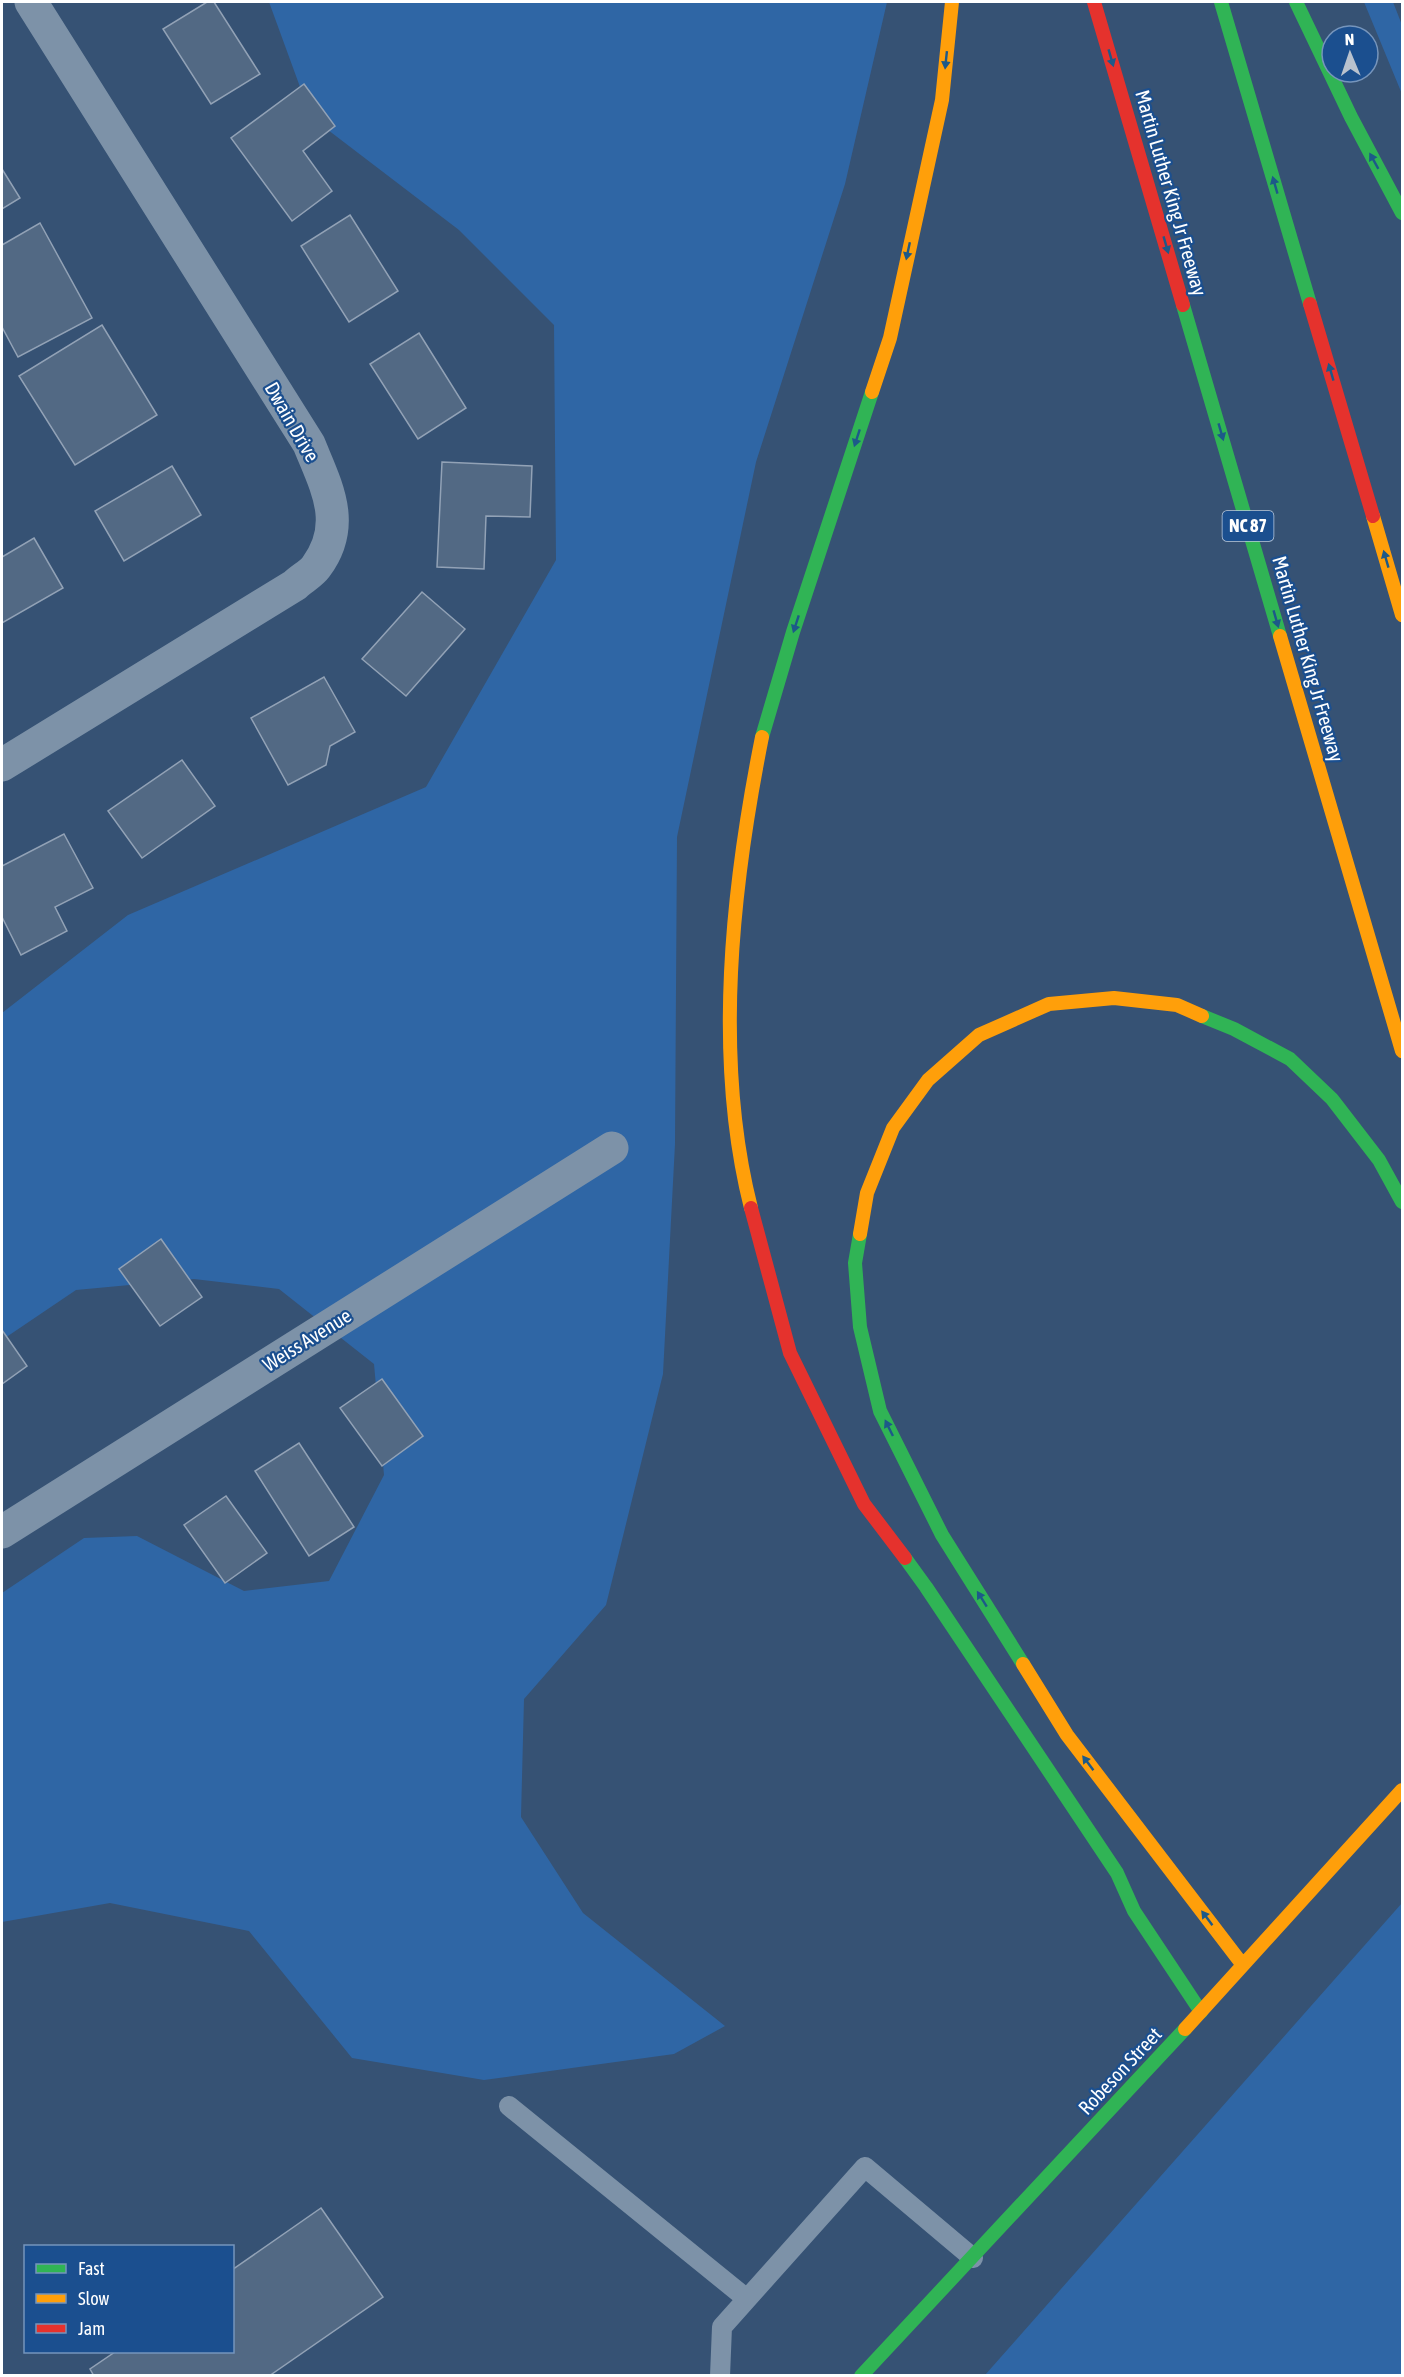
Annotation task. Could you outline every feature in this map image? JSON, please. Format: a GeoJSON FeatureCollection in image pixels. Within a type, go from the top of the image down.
{"type":"FeatureCollection","features":[{"type":"Feature","properties":{"kind":"main road"},"geometry":{"type":"LineString","coordinates":[[952,2],[942,100],[890,338],[764,728],[748,807],[735,906],[731,1003],[732,1094],[744,1181],[767,1273],[790,1353],[826,1430],[864,1504],[926,1587],[1104,1854],[1117,1874],[1134,1911],[1201,2012]]}},
{"type":"Feature","properties":{"kind":"main road","name":"Martin Luther King Jr Freeway"},"geometry":{"type":"LineString","coordinates":[[1094,2],[1402,1051]]}},
{"type":"Feature","properties":{"kind":"main road"},"geometry":{"type":"LineString","coordinates":[[1221,2],[1402,615]]}},
{"type":"Feature","properties":{"kind":"main road"},"geometry":{"type":"LineString","coordinates":[[1296,2],[1350,117],[1402,213]]}},
{"type":"Feature","properties":{"kind":"main road"},"geometry":{"type":"LineString","coordinates":[[1242,1964],[1067,1735],[942,1535],[880,1411],[860,1327],[855,1263],[867,1193],[893,1128],[928,1080],[979,1035],[1049,1004],[1114,998],[1177,1005],[1234,1029],[1290,1059],[1332,1099],[1379,1160],[1402,1202]]}},
{"type":"Feature","properties":{"kind":"main road","name":"Robeson Street"},"geometry":{"type":"LineString","coordinates":[[861,2376],[1201,2012],[1242,1964],[1402,1790]]}},
{"type":"Feature","properties":{"kind":"street","name":"Dwain Drive"},"geometry":{"type":"LineString","coordinates":[[2,765],[294,585],[315,568],[328,545],[334,519],[329,493],[309,444],[31,2]]}},
{"type":"Feature","properties":{"kind":"street","name":"Weiss Avenue"},"geometry":{"type":"LineString","coordinates":[[2,1532],[612,1148]]}},
{"type":"Feature","properties":{"kind":"lane"},"geometry":{"type":"LineString","coordinates":[[509,2106],[747,2298]]}},
{"type":"Feature","properties":{"kind":"lane"},"geometry":{"type":"LineString","coordinates":[[720,2376],[722,2327],[865,2167],[973,2258]]}},
{"type":"Feature","properties":{"kind":"shaded area"},"geometry":{"type":"Polygon","coordinates":[[[269,2],[887,2],[845,184],[756,462],[677,837],[675,1144],[663,1374],[606,1605],[524,1699],[521,1817],[583,1913],[725,2026],[674,2054],[484,2080],[352,2058],[249,1931],[110,1903],[2,1922],[2,1593],[84,1538],[137,1536],[244,1591],[329,1581],[384,1475],[374,1364],[279,1289],[194,1279],[76,1290],[2,1340],[2,1013],[128,915],[426,787],[556,560],[554,325],[459,230],[311,117],[269,2]]]}},
{"type":"Feature","properties":{"kind":"shaded area"},"geometry":{"type":"Polygon","coordinates":[[[1364,2],[1393,2],[1402,25],[1402,94],[1380,41],[1380,24],[1373,24],[1364,2]]]}},
{"type":"Feature","properties":{"kind":"shaded area"},"geometry":{"type":"Polygon","coordinates":[[[1402,1903],[1402,2375],[985,2375],[1402,1903]]]}},
{"type":"Feature","properties":{"kind":"building"},"geometry":{"type":"Polygon","coordinates":[[[207,2],[214,2],[260,74],[211,104],[163,29],[207,2]]]}},
{"type":"Feature","properties":{"kind":"building"},"geometry":{"type":"Polygon","coordinates":[[[304,84],[335,126],[303,151],[332,191],[292,221],[231,138],[304,84]]]}},
{"type":"Feature","properties":{"kind":"building"},"geometry":{"type":"Polygon","coordinates":[[[2,169],[20,198],[2,209],[2,169]]]}},
{"type":"Feature","properties":{"kind":"building"},"geometry":{"type":"Polygon","coordinates":[[[350,215],[398,291],[349,322],[301,246],[350,215]]]}},
{"type":"Feature","properties":{"kind":"building"},"geometry":{"type":"Polygon","coordinates":[[[40,223],[92,318],[18,357],[2,327],[2,245],[40,223]]]}},
{"type":"Feature","properties":{"kind":"building"},"geometry":{"type":"Polygon","coordinates":[[[102,325],[157,415],[75,465],[19,376],[102,325]]]}},
{"type":"Feature","properties":{"kind":"building"},"geometry":{"type":"Polygon","coordinates":[[[419,333],[466,408],[418,439],[370,364],[419,333]]]}},
{"type":"Feature","properties":{"kind":"building"},"geometry":{"type":"Polygon","coordinates":[[[442,462],[532,466],[530,517],[486,516],[484,569],[437,567],[442,462]]]}},
{"type":"Feature","properties":{"kind":"building"},"geometry":{"type":"Polygon","coordinates":[[[172,466],[201,515],[124,561],[95,511],[172,466]]]}},
{"type":"Feature","properties":{"kind":"building"},"geometry":{"type":"Polygon","coordinates":[[[34,538],[63,588],[2,623],[2,557],[34,538]]]}},
{"type":"Feature","properties":{"kind":"building"},"geometry":{"type":"Polygon","coordinates":[[[422,592],[465,629],[406,696],[362,659],[422,592]]]}},
{"type":"Feature","properties":{"kind":"building"},"geometry":{"type":"Polygon","coordinates":[[[324,677],[355,732],[330,746],[326,765],[288,785],[251,718],[324,677]]]}},
{"type":"Feature","properties":{"kind":"building"},"geometry":{"type":"Polygon","coordinates":[[[182,760],[215,806],[142,858],[108,811],[182,760]]]}},
{"type":"Feature","properties":{"kind":"building"},"geometry":{"type":"Polygon","coordinates":[[[64,834],[93,888],[55,907],[67,931],[21,955],[2,917],[2,866],[64,834]]]}},
{"type":"Feature","properties":{"kind":"building"},"geometry":{"type":"Polygon","coordinates":[[[161,1239],[202,1297],[160,1326],[119,1269],[161,1239]]]}},
{"type":"Feature","properties":{"kind":"building"},"geometry":{"type":"Polygon","coordinates":[[[2,1330],[27,1366],[2,1384],[2,1330]]]}},
{"type":"Feature","properties":{"kind":"building"},"geometry":{"type":"Polygon","coordinates":[[[382,1379],[423,1436],[382,1466],[340,1408],[382,1379]]]}},
{"type":"Feature","properties":{"kind":"building"},"geometry":{"type":"Polygon","coordinates":[[[299,1443],[354,1527],[309,1556],[255,1471],[299,1443]]]}},
{"type":"Feature","properties":{"kind":"building"},"geometry":{"type":"Polygon","coordinates":[[[226,1496],[267,1553],[225,1583],[184,1525],[226,1496]]]}},
{"type":"Feature","properties":{"kind":"building"},"geometry":{"type":"Polygon","coordinates":[[[321,2208],[383,2297],[269,2376],[94,2376],[90,2369],[114,2353],[234,2353],[234,2269],[321,2208]]]}},
{"type":"Feature","properties":{"kind":"traffic: fast"},"geometry":{"type":"LineString","coordinates":[[1221,2],[1310,304]]}},
{"type":"Feature","properties":{"kind":"traffic: fast"},"geometry":{"type":"LineString","coordinates":[[1296,2],[1351,117],[1402,213]]}},
{"type":"Feature","properties":{"kind":"traffic: fast"},"geometry":{"type":"LineString","coordinates":[[1183,305],[1280,636]]}},
{"type":"Feature","properties":{"kind":"traffic: fast"},"geometry":{"type":"LineString","coordinates":[[762,737],[793,632],[872,392]]}},
{"type":"Feature","properties":{"kind":"traffic: fast"},"geometry":{"type":"LineString","coordinates":[[1202,1016],[1234,1029],[1290,1059],[1332,1099],[1379,1160],[1402,1202]]}},
{"type":"Feature","properties":{"kind":"traffic: fast"},"geometry":{"type":"LineString","coordinates":[[860,1234],[855,1263],[860,1327],[880,1411],[942,1535],[1023,1664]]}},
{"type":"Feature","properties":{"kind":"traffic: fast"},"geometry":{"type":"LineString","coordinates":[[905,1558],[1117,1873],[1134,1911],[1201,2012]]}},
{"type":"Feature","properties":{"kind":"traffic: fast"},"geometry":{"type":"LineString","coordinates":[[861,2376],[1185,2029]]}},
{"type":"Feature","properties":{"kind":"traffic: slow"},"geometry":{"type":"LineString","coordinates":[[872,392],[890,338],[942,100],[952,2]]}},
{"type":"Feature","properties":{"kind":"traffic: slow"},"geometry":{"type":"LineString","coordinates":[[1373,516],[1402,615]]}},
{"type":"Feature","properties":{"kind":"traffic: slow"},"geometry":{"type":"LineString","coordinates":[[1280,636],[1402,1051]]}},
{"type":"Feature","properties":{"kind":"traffic: slow"},"geometry":{"type":"LineString","coordinates":[[751,1208],[739,1151],[732,1092],[731,972],[742,853],[762,737]]}},
{"type":"Feature","properties":{"kind":"traffic: slow"},"geometry":{"type":"LineString","coordinates":[[860,1234],[867,1193],[893,1128],[928,1080],[979,1035],[1049,1004],[1114,998],[1177,1005],[1202,1016]]}},
{"type":"Feature","properties":{"kind":"traffic: slow"},"geometry":{"type":"LineString","coordinates":[[1023,1664],[1067,1735],[1242,1964]]}},
{"type":"Feature","properties":{"kind":"traffic: slow"},"geometry":{"type":"LineString","coordinates":[[1185,2029],[1402,1790]]}},
{"type":"Feature","properties":{"kind":"traffic: jam"},"geometry":{"type":"LineString","coordinates":[[1094,2],[1183,305]]}},
{"type":"Feature","properties":{"kind":"traffic: jam"},"geometry":{"type":"LineString","coordinates":[[1310,304],[1373,516]]}},
{"type":"Feature","properties":{"kind":"traffic: jam"},"geometry":{"type":"LineString","coordinates":[[751,1208],[790,1353],[864,1504],[905,1558]]}}]}
